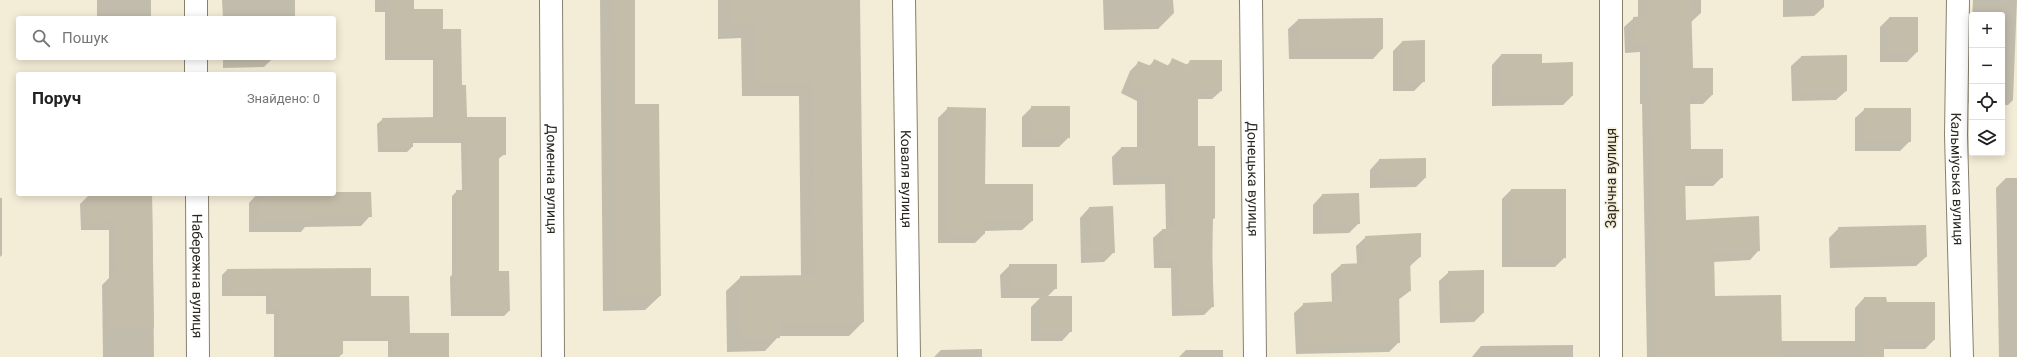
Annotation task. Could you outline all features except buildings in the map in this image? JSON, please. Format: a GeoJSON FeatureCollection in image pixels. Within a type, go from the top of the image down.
{"type":"FeatureCollection","features":[{"type":"Feature","properties":{"kind":"street"},"geometry":{"type":"LineString","coordinates":[[196,0],[196,16]]}},
{"type":"Feature","properties":{"kind":"street","name":"Доменна вулиця"},"geometry":{"type":"LineString","coordinates":[[551,0],[553,357]]}},
{"type":"Feature","properties":{"kind":"street","name":"Коваля вулиця"},"geometry":{"type":"LineString","coordinates":[[904,0],[909,357]]}},
{"type":"Feature","properties":{"kind":"street","name":"Донецька вулиця"},"geometry":{"type":"LineString","coordinates":[[1251,0],[1255,357]]}},
{"type":"Feature","properties":{"kind":"street","name":"Зарічна вулиця"},"geometry":{"type":"LineString","coordinates":[[1611,0],[1611,357]]}},
{"type":"Feature","properties":{"kind":"street","name":"Кальміуська вулиця"},"geometry":{"type":"LineString","coordinates":[[1958,0],[1956,135],[1962,357]]}},
{"type":"Feature","properties":{"kind":"street"},"geometry":{"type":"LineString","coordinates":[[196,60],[196,72]]}},
{"type":"Feature","properties":{"kind":"street","name":"Набережна вулиця"},"geometry":{"type":"LineString","coordinates":[[197,196],[198,357]]}}]}
